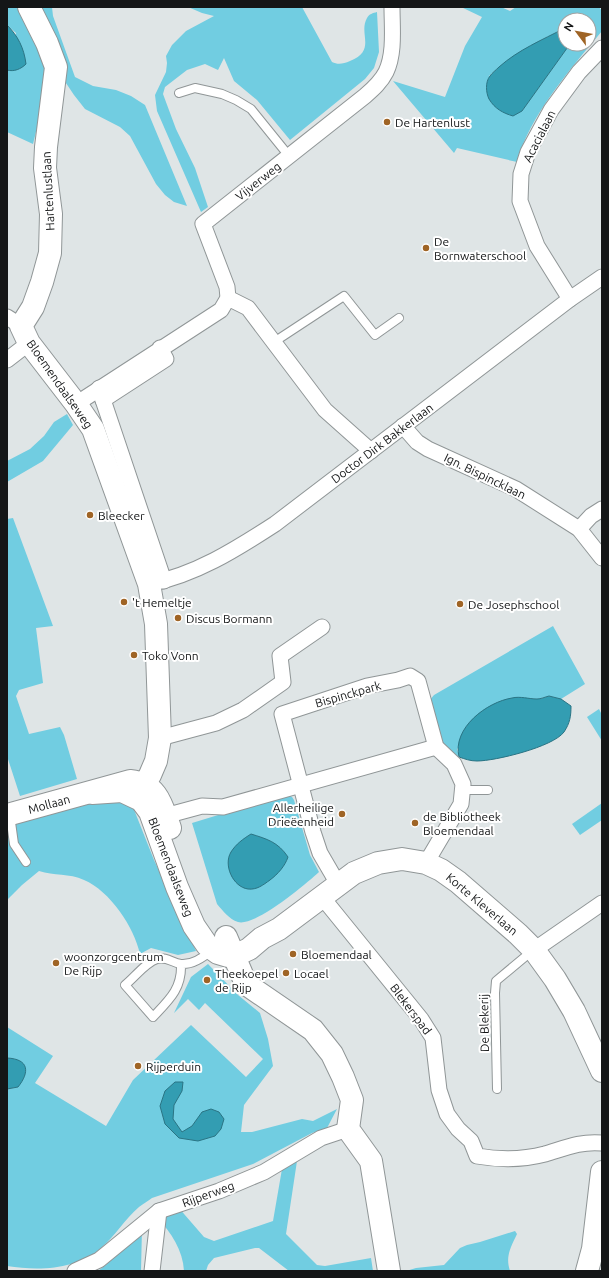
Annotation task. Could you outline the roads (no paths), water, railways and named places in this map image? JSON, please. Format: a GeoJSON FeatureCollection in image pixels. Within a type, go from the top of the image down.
{"type":"FeatureCollection","features":[{"type":"Feature","properties":{"kind":"street","name":"Hartenlustlaan"},"geometry":{"type":"LineString","coordinates":[[19,329],[33,307],[50,253],[50,214],[45,168],[46,147],[56,67],[47,43],[29,7]]}},
{"type":"Feature","properties":{"kind":"street","name":"Vijverweg"},"geometry":{"type":"LineString","coordinates":[[228,298],[227,287],[203,224],[365,96],[380,82],[386,73],[390,59],[393,39],[392,7]]}},
{"type":"Feature","properties":{"kind":"street","name":"Acacialaan"},"geometry":{"type":"LineString","coordinates":[[570,299],[537,246],[520,201],[521,174],[528,152],[551,110],[579,72],[602,48]]}},
{"type":"Feature","properties":{"kind":"street","name":"Doctor Dirk Bakkerlaan"},"geometry":{"type":"LineString","coordinates":[[156,583],[197,569],[237,549],[275,524],[570,299],[602,277]]}},
{"type":"Feature","properties":{"kind":"street"},"geometry":{"type":"LineString","coordinates":[[76,404],[101,394],[166,359],[160,348],[217,313],[221,310],[228,298],[248,308],[325,410],[370,451]]}},
{"type":"Feature","properties":{"kind":"street"},"geometry":{"type":"LineString","coordinates":[[7,360],[19,329]]}},
{"type":"Feature","properties":{"kind":"street","name":"Bloemendaalseweg"},"geometry":{"type":"LineString","coordinates":[[19,329],[76,404],[93,429],[156,583]]}},
{"type":"Feature","properties":{"kind":"street","name":"Bloemendaalseweg"},"geometry":{"type":"LineString","coordinates":[[101,394],[156,583],[160,738],[156,761],[141,791],[141,800],[150,812],[177,886],[194,926],[202,939],[225,947]]}},
{"type":"Feature","properties":{"kind":"street","name":"Ign. Bispincklaan"},"geometry":{"type":"LineString","coordinates":[[403,426],[417,442],[428,449],[516,489],[579,529],[602,558]]}},
{"type":"Feature","properties":{"kind":"street"},"geometry":{"type":"LineString","coordinates":[[579,529],[591,516],[602,509]]}},
{"type":"Feature","properties":{"kind":"street"},"geometry":{"type":"LineString","coordinates":[[160,738],[216,724],[245,708],[283,682],[280,656],[322,627]]}},
{"type":"Feature","properties":{"kind":"street","name":"Bispinckpark"},"geometry":{"type":"LineString","coordinates":[[330,891],[282,714],[367,686],[410,676],[418,681],[436,746],[454,764],[463,784],[461,804],[426,863]]}},
{"type":"Feature","properties":{"kind":"street"},"geometry":{"type":"LineString","coordinates":[[165,816],[202,806],[223,807],[436,746]]}},
{"type":"Feature","properties":{"kind":"street","name":"Mollaan"},"geometry":{"type":"LineString","coordinates":[[8,815],[92,793],[130,781],[138,782],[141,791]]}},
{"type":"Feature","properties":{"kind":"street","name":"Bloemendaalseweg"},"geometry":{"type":"LineString","coordinates":[[141,791],[157,796],[162,805],[179,857],[207,921],[219,934],[246,984],[312,1030],[332,1054],[344,1077],[352,1100],[348,1129]]}},
{"type":"Feature","properties":{"kind":"street","name":"Korte Kleverlaan"},"geometry":{"type":"LineString","coordinates":[[225,947],[241,940],[262,938],[279,929],[354,873],[378,863],[402,859],[426,863],[441,870],[458,882],[518,934],[534,950],[555,979],[574,1011],[602,1071]]}},
{"type":"Feature","properties":{"kind":"street","name":"Blekerspad"},"geometry":{"type":"LineString","coordinates":[[330,891],[433,1038],[438,1090],[447,1114],[458,1129],[470,1141],[477,1156],[496,1159],[522,1158],[544,1154],[589,1142],[602,1143]]}},
{"type":"Feature","properties":{"kind":"street"},"geometry":{"type":"LineString","coordinates":[[534,950],[602,903]]}},
{"type":"Feature","properties":{"kind":"street"},"geometry":{"type":"LineString","coordinates":[[348,1129],[371,1161],[389,1271]]}},
{"type":"Feature","properties":{"kind":"street","name":"Rijperweg"},"geometry":{"type":"LineString","coordinates":[[76,1271],[99,1260],[159,1211],[219,1191],[264,1172],[321,1138],[348,1129]]}},
{"type":"Feature","properties":{"kind":"street"},"geometry":{"type":"LineString","coordinates":[[587,1271],[593,1249],[602,1172]]}},
{"type":"Feature","properties":{"kind":"street"},"geometry":{"type":"LineString","coordinates":[[152,1271],[159,1211]]}},
{"type":"Feature","properties":{"kind":"lane"},"geometry":{"type":"LineString","coordinates":[[180,93],[195,88],[222,94],[236,100],[251,109],[289,156]]}},
{"type":"Feature","properties":{"kind":"lane"},"geometry":{"type":"LineString","coordinates":[[274,342],[344,296],[374,335],[399,318]]}},
{"type":"Feature","properties":{"kind":"lane"},"geometry":{"type":"LineString","coordinates":[[462,790],[488,790]]}},
{"type":"Feature","properties":{"kind":"lane"},"geometry":{"type":"LineString","coordinates":[[8,815],[14,844],[26,862]]}},
{"type":"Feature","properties":{"kind":"lane"},"geometry":{"type":"LineString","coordinates":[[181,964],[181,973],[178,984],[172,996],[153,1017],[126,985],[150,962],[167,958],[181,964],[195,962],[225,947]]}},
{"type":"Feature","properties":{"kind":"lane","name":"De Blekerij"},"geometry":{"type":"LineString","coordinates":[[497,1089],[496,981],[534,950]]}},
{"type":"Feature","properties":{"kind":"place","name":"De Hartenlust"},"geometry":{"type":"Point","coordinates":[387,122]}},
{"type":"Feature","properties":{"kind":"place","name":"De Bornwaterschool"},"geometry":{"type":"Point","coordinates":[426,248]}},
{"type":"Feature","properties":{"kind":"place","name":"Bleecker"},"geometry":{"type":"Point","coordinates":[90,515]}},
{"type":"Feature","properties":{"kind":"place","name":"'t Hemeltje"},"geometry":{"type":"Point","coordinates":[124,602]}},
{"type":"Feature","properties":{"kind":"place","name":"De Josephschool"},"geometry":{"type":"Point","coordinates":[460,604]}},
{"type":"Feature","properties":{"kind":"place","name":"Discus Bormann"},"geometry":{"type":"Point","coordinates":[178,618]}},
{"type":"Feature","properties":{"kind":"place","name":"Toko Vonn"},"geometry":{"type":"Point","coordinates":[134,655]}},
{"type":"Feature","properties":{"kind":"place","name":"Allerheilige Drieëenheid"},"geometry":{"type":"Point","coordinates":[342,814]}},
{"type":"Feature","properties":{"kind":"place","name":"de Bibliotheek Bloemendaal"},"geometry":{"type":"Point","coordinates":[415,823]}},
{"type":"Feature","properties":{"kind":"place","name":"Bloemendaal"},"geometry":{"type":"Point","coordinates":[293,954]}},
{"type":"Feature","properties":{"kind":"place","name":"woonzorgcentrum De Rijp"},"geometry":{"type":"Point","coordinates":[56,963]}},
{"type":"Feature","properties":{"kind":"place","name":"Locael"},"geometry":{"type":"Point","coordinates":[286,973]}},
{"type":"Feature","properties":{"kind":"place","name":"Theekoepel de Rijp"},"geometry":{"type":"Point","coordinates":[207,980]}},
{"type":"Feature","properties":{"kind":"place","name":"Rijperduin"},"geometry":{"type":"Point","coordinates":[138,1066]}}]}
